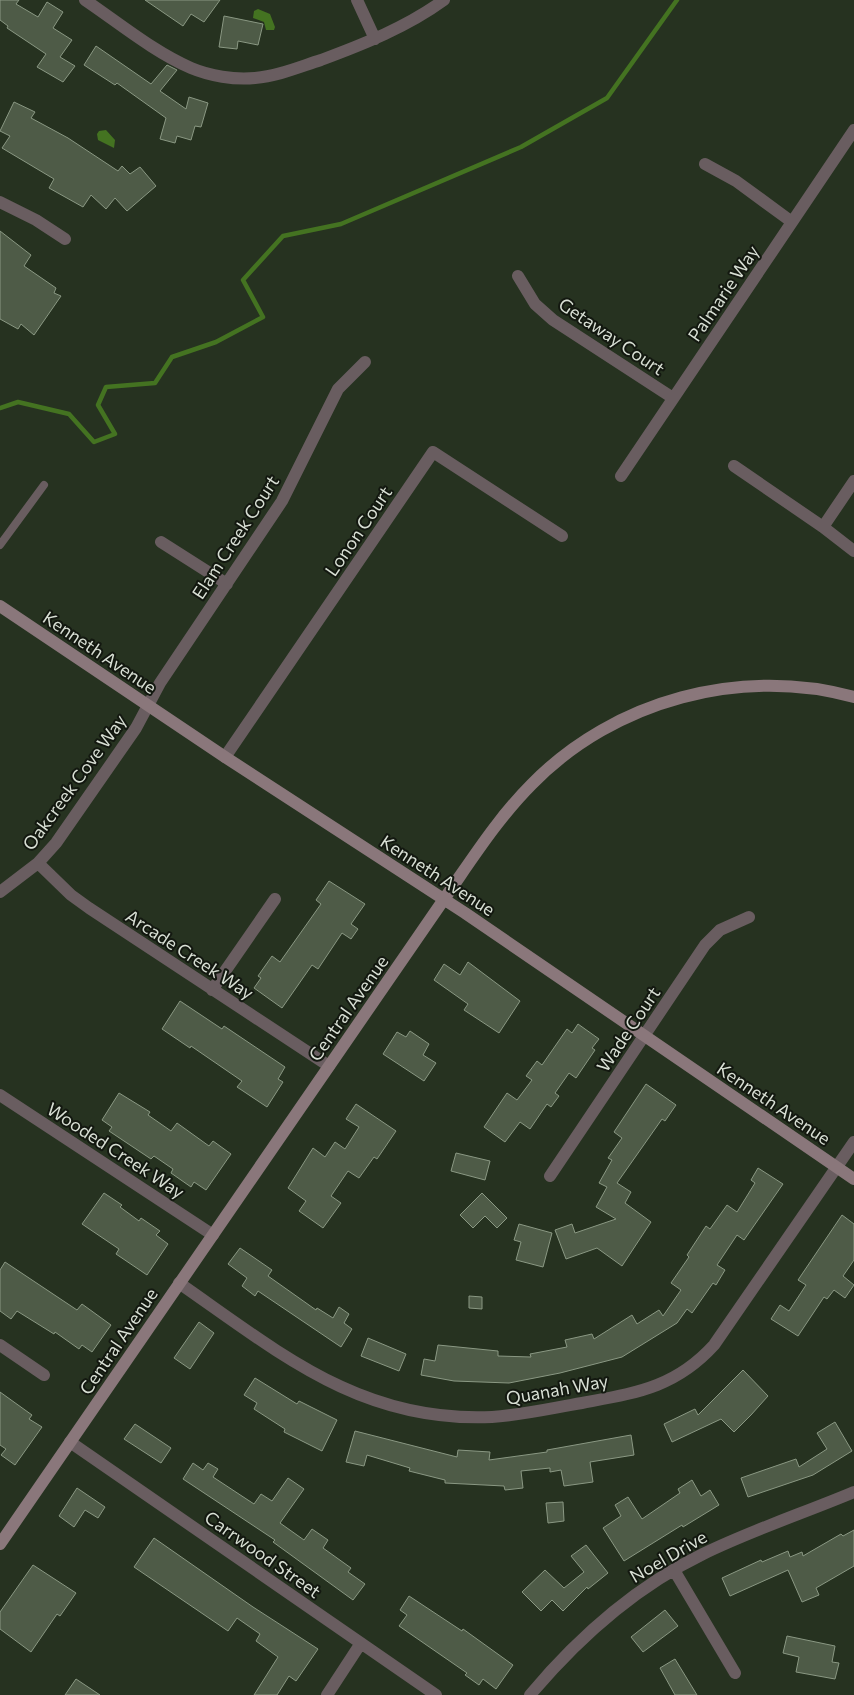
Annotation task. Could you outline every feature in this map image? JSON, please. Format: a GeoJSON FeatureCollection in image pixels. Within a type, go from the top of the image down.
{"type":"FeatureCollection","features":[{"type":"Feature","properties":{"kind":"street"},"geometry":{"type":"LineString","coordinates":[[85,0],[176,60],[216,76],[253,78],[277,74],[375,39],[406,24],[444,0]]}},
{"type":"Feature","properties":{"kind":"street"},"geometry":{"type":"LineString","coordinates":[[357,0],[375,39]]}},
{"type":"Feature","properties":{"kind":"street","name":"Palmarie Way"},"geometry":{"type":"LineString","coordinates":[[621,476],[854,130]]}},
{"type":"Feature","properties":{"kind":"street"},"geometry":{"type":"LineString","coordinates":[[705,164],[736,181],[792,222]]}},
{"type":"Feature","properties":{"kind":"street"},"geometry":{"type":"LineString","coordinates":[[0,202],[36,220],[65,240]]}},
{"type":"Feature","properties":{"kind":"street","name":"Getaway Court"},"geometry":{"type":"LineString","coordinates":[[518,276],[535,304],[553,320],[673,398]]}},
{"type":"Feature","properties":{"kind":"street","name":"Elam Creek Court"},"geometry":{"type":"LineString","coordinates":[[147,705],[282,501],[338,389],[365,362]]}},
{"type":"Feature","properties":{"kind":"street","name":"Lonon Court"},"geometry":{"type":"LineString","coordinates":[[225,757],[433,452],[562,536]]}},
{"type":"Feature","properties":{"kind":"street"},"geometry":{"type":"LineString","coordinates":[[734,466],[823,527],[854,551]]}},
{"type":"Feature","properties":{"kind":"street"},"geometry":{"type":"LineString","coordinates":[[823,527],[854,481]]}},
{"type":"Feature","properties":{"kind":"street"},"geometry":{"type":"LineString","coordinates":[[161,542],[226,584]]}},
{"type":"Feature","properties":{"kind":"street","name":"Kenneth Avenue"},"geometry":{"type":"LineString","coordinates":[[0,606],[225,757],[444,899],[854,1179]]}},
{"type":"Feature","properties":{"kind":"street","name":"Central Avenue"},"geometry":{"type":"LineString","coordinates":[[0,1544],[495,826],[533,782],[582,743],[611,725],[674,699],[740,686],[808,688],[854,698]]}},
{"type":"Feature","properties":{"kind":"street","name":"Oakcreek Cove Way"},"geometry":{"type":"LineString","coordinates":[[0,892],[38,863],[56,843],[136,728],[147,705]]}},
{"type":"Feature","properties":{"kind":"street","name":"Arcade Creek Way"},"geometry":{"type":"LineString","coordinates":[[38,863],[71,895],[89,908],[329,1066]]}},
{"type":"Feature","properties":{"kind":"street"},"geometry":{"type":"LineString","coordinates":[[212,990],[275,899]]}},
{"type":"Feature","properties":{"kind":"street","name":"Wade Court"},"geometry":{"type":"LineString","coordinates":[[550,1176],[712,937],[729,924],[749,917]]}},
{"type":"Feature","properties":{"kind":"street","name":"Wooded Creek Way"},"geometry":{"type":"LineString","coordinates":[[0,1095],[213,1235]]}},
{"type":"Feature","properties":{"kind":"street","name":"Quanah Way"},"geometry":{"type":"LineString","coordinates":[[179,1283],[302,1367],[331,1384],[362,1397],[394,1407],[438,1416],[486,1417],[527,1413],[644,1391],[666,1382],[687,1370],[714,1345],[854,1142]]}},
{"type":"Feature","properties":{"kind":"street"},"geometry":{"type":"LineString","coordinates":[[0,1345],[44,1375]]}},
{"type":"Feature","properties":{"kind":"street","name":"Carrwood Street"},"geometry":{"type":"LineString","coordinates":[[70,1442],[436,1695]]}},
{"type":"Feature","properties":{"kind":"street","name":"Noel Drive"},"geometry":{"type":"LineString","coordinates":[[530,1695],[588,1634],[638,1593],[674,1570],[735,1539],[854,1492]]}},
{"type":"Feature","properties":{"kind":"street"},"geometry":{"type":"LineString","coordinates":[[674,1570],[735,1673]]}},
{"type":"Feature","properties":{"kind":"street"},"geometry":{"type":"LineString","coordinates":[[327,1695],[361,1643]]}},
{"type":"Feature","properties":{"kind":"lane"},"geometry":{"type":"LineString","coordinates":[[0,544],[44,485]]}},
{"type":"Feature","properties":{"kind":"shaded area"},"geometry":{"type":"Polygon","coordinates":[[[258,9],[270,14],[275,27],[274,30],[266,30],[264,22],[253,18],[254,11],[258,9]]]}},
{"type":"Feature","properties":{"kind":"shaded area"},"geometry":{"type":"Polygon","coordinates":[[[106,130],[115,140],[114,148],[98,140],[97,134],[99,131],[106,130]]]}},
{"type":"Feature","properties":{"kind":"building"},"geometry":{"type":"Polygon","coordinates":[[[0,0],[19,0],[16,4],[38,17],[47,2],[63,12],[53,28],[72,40],[60,57],[75,66],[63,82],[37,67],[46,54],[7,28],[8,26],[0,20],[0,0]]]}},
{"type":"Feature","properties":{"kind":"building"},"geometry":{"type":"Polygon","coordinates":[[[145,0],[220,0],[204,22],[191,14],[183,26],[145,0]]]}},
{"type":"Feature","properties":{"kind":"building"},"geometry":{"type":"Polygon","coordinates":[[[224,16],[263,24],[258,45],[238,41],[237,49],[219,47],[224,16]]]}},
{"type":"Feature","properties":{"kind":"building"},"geometry":{"type":"Polygon","coordinates":[[[96,46],[151,84],[167,65],[177,70],[160,91],[186,109],[189,97],[208,103],[201,127],[195,126],[191,140],[177,136],[175,143],[160,139],[166,118],[117,83],[115,85],[84,65],[96,46]]]}},
{"type":"Feature","properties":{"kind":"building"},"geometry":{"type":"Polygon","coordinates":[[[14,102],[35,112],[31,118],[68,138],[118,171],[122,166],[130,174],[140,167],[156,186],[127,211],[115,198],[106,209],[91,195],[83,207],[49,188],[54,179],[2,148],[10,136],[0,131],[14,102]]]}},
{"type":"Feature","properties":{"kind":"building"},"geometry":{"type":"Polygon","coordinates":[[[0,231],[31,255],[24,266],[56,288],[54,293],[61,296],[34,335],[21,324],[18,329],[0,319],[0,231]]]}},
{"type":"Feature","properties":{"kind":"building"},"geometry":{"type":"Polygon","coordinates":[[[329,881],[365,904],[351,924],[358,929],[351,939],[342,933],[318,969],[312,965],[282,1008],[254,988],[261,978],[258,976],[272,956],[280,962],[321,904],[316,900],[329,881]]]}},
{"type":"Feature","properties":{"kind":"building"},"geometry":{"type":"Polygon","coordinates":[[[468,962],[520,1001],[499,1033],[464,1010],[468,1004],[434,980],[444,964],[460,975],[468,962]]]}},
{"type":"Feature","properties":{"kind":"building"},"geometry":{"type":"Polygon","coordinates":[[[180,1001],[222,1029],[224,1026],[285,1067],[278,1079],[283,1082],[267,1107],[237,1087],[242,1081],[191,1046],[190,1048],[162,1029],[180,1001]]]}},
{"type":"Feature","properties":{"kind":"building"},"geometry":{"type":"Polygon","coordinates":[[[578,1024],[599,1039],[592,1048],[595,1050],[576,1078],[569,1073],[555,1093],[559,1096],[551,1107],[547,1104],[530,1129],[520,1122],[505,1142],[484,1127],[507,1093],[517,1100],[532,1080],[526,1076],[537,1061],[542,1065],[567,1029],[572,1033],[578,1024]]]}},
{"type":"Feature","properties":{"kind":"building"},"geometry":{"type":"Polygon","coordinates":[[[410,1031],[429,1044],[423,1055],[436,1063],[424,1081],[383,1054],[397,1032],[406,1037],[410,1031]]]}},
{"type":"Feature","properties":{"kind":"building"},"geometry":{"type":"Polygon","coordinates":[[[646,1084],[676,1105],[665,1121],[662,1119],[617,1183],[631,1192],[625,1203],[651,1222],[622,1266],[597,1248],[566,1259],[555,1230],[572,1224],[575,1233],[616,1219],[596,1207],[607,1187],[599,1183],[612,1160],[608,1158],[622,1138],[614,1132],[646,1084]]]}},
{"type":"Feature","properties":{"kind":"building"},"geometry":{"type":"Polygon","coordinates":[[[119,1093],[150,1112],[148,1115],[171,1131],[177,1123],[209,1146],[213,1141],[231,1154],[206,1190],[194,1182],[191,1187],[171,1173],[173,1169],[154,1156],[151,1159],[109,1131],[112,1127],[102,1120],[119,1093]]]}},
{"type":"Feature","properties":{"kind":"building"},"geometry":{"type":"Polygon","coordinates":[[[356,1104],[396,1131],[377,1159],[374,1157],[359,1178],[348,1171],[331,1196],[341,1203],[323,1228],[299,1211],[306,1201],[288,1188],[313,1148],[325,1157],[335,1142],[345,1149],[359,1127],[346,1119],[356,1104]]]}},
{"type":"Feature","properties":{"kind":"building"},"geometry":{"type":"Polygon","coordinates":[[[456,1153],[490,1161],[485,1180],[451,1171],[456,1153]]]}},
{"type":"Feature","properties":{"kind":"building"},"geometry":{"type":"Polygon","coordinates":[[[758,1168],[783,1184],[744,1240],[737,1235],[717,1265],[725,1270],[716,1285],[713,1283],[692,1313],[687,1309],[677,1323],[622,1357],[560,1373],[509,1383],[454,1381],[421,1375],[424,1359],[435,1361],[438,1345],[498,1351],[498,1356],[531,1357],[530,1354],[567,1347],[565,1340],[592,1334],[594,1339],[632,1315],[637,1324],[659,1310],[663,1316],[681,1290],[671,1283],[689,1257],[687,1255],[706,1226],[710,1229],[727,1205],[737,1212],[755,1183],[751,1180],[758,1168]]]}},
{"type":"Feature","properties":{"kind":"building"},"geometry":{"type":"Polygon","coordinates":[[[104,1193],[122,1205],[120,1207],[139,1221],[141,1218],[160,1231],[156,1235],[168,1244],[147,1275],[116,1254],[119,1249],[82,1224],[104,1193]]]}},
{"type":"Feature","properties":{"kind":"building"},"geometry":{"type":"Polygon","coordinates":[[[482,1193],[507,1218],[497,1228],[485,1216],[473,1228],[460,1215],[482,1193]]]}},
{"type":"Feature","properties":{"kind":"building"},"geometry":{"type":"Polygon","coordinates":[[[842,1215],[854,1224],[854,1260],[843,1276],[854,1285],[845,1298],[834,1290],[827,1299],[824,1297],[798,1336],[771,1319],[780,1305],[789,1311],[806,1285],[798,1280],[842,1215]]]}},
{"type":"Feature","properties":{"kind":"building"},"geometry":{"type":"Polygon","coordinates":[[[519,1224],[552,1233],[543,1267],[516,1260],[521,1242],[514,1240],[519,1224]]]}},
{"type":"Feature","properties":{"kind":"building"},"geometry":{"type":"Polygon","coordinates":[[[240,1248],[272,1270],[268,1276],[316,1310],[317,1308],[333,1318],[339,1307],[349,1314],[344,1323],[352,1329],[341,1347],[258,1291],[255,1296],[242,1286],[247,1278],[228,1264],[240,1248]]]}},
{"type":"Feature","properties":{"kind":"building"},"geometry":{"type":"Polygon","coordinates":[[[5,1262],[77,1310],[82,1304],[111,1325],[92,1352],[82,1345],[79,1349],[55,1332],[54,1334],[17,1311],[11,1319],[0,1311],[0,1270],[5,1262]]]}},
{"type":"Feature","properties":{"kind":"building"},"geometry":{"type":"Polygon","coordinates":[[[469,1296],[482,1297],[482,1309],[469,1308],[469,1296]]]}},
{"type":"Feature","properties":{"kind":"building"},"geometry":{"type":"Polygon","coordinates":[[[199,1322],[214,1333],[190,1369],[174,1358],[199,1322]]]}},
{"type":"Feature","properties":{"kind":"building"},"geometry":{"type":"Polygon","coordinates":[[[368,1338],[406,1354],[399,1371],[361,1356],[368,1338]]]}},
{"type":"Feature","properties":{"kind":"building"},"geometry":{"type":"Polygon","coordinates":[[[743,1370],[768,1396],[751,1415],[734,1432],[721,1419],[672,1442],[664,1424],[695,1409],[698,1415],[743,1370]]]}},
{"type":"Feature","properties":{"kind":"building"},"geometry":{"type":"Polygon","coordinates":[[[255,1378],[297,1404],[299,1401],[337,1420],[322,1451],[284,1432],[285,1429],[254,1409],[257,1403],[244,1395],[255,1378]]]}},
{"type":"Feature","properties":{"kind":"building"},"geometry":{"type":"Polygon","coordinates":[[[0,1392],[32,1415],[29,1419],[42,1427],[15,1465],[1,1455],[6,1449],[0,1445],[0,1392]]]}},
{"type":"Feature","properties":{"kind":"building"},"geometry":{"type":"Polygon","coordinates":[[[835,1422],[852,1451],[813,1475],[748,1497],[741,1478],[796,1459],[799,1467],[827,1449],[817,1433],[835,1422]]]}},
{"type":"Feature","properties":{"kind":"building"},"geometry":{"type":"Polygon","coordinates":[[[135,1424],[171,1448],[161,1463],[124,1439],[135,1424]]]}},
{"type":"Feature","properties":{"kind":"building"},"geometry":{"type":"Polygon","coordinates":[[[355,1431],[457,1457],[458,1450],[490,1452],[489,1460],[547,1452],[547,1450],[631,1435],[634,1455],[590,1462],[593,1482],[564,1486],[561,1470],[550,1472],[550,1468],[521,1471],[523,1488],[505,1490],[504,1486],[445,1483],[445,1480],[409,1471],[410,1468],[367,1455],[364,1466],[346,1462],[355,1431]]]}},
{"type":"Feature","properties":{"kind":"building"},"geometry":{"type":"Polygon","coordinates":[[[193,1463],[203,1470],[208,1463],[218,1469],[213,1477],[254,1504],[261,1494],[272,1501],[288,1478],[304,1489],[280,1523],[304,1540],[312,1529],[328,1540],[323,1548],[351,1568],[348,1572],[365,1584],[353,1600],[273,1542],[275,1540],[183,1479],[193,1463]]]}},
{"type":"Feature","properties":{"kind":"building"},"geometry":{"type":"Polygon","coordinates":[[[692,1480],[701,1496],[710,1490],[719,1505],[683,1527],[682,1525],[624,1561],[603,1528],[621,1516],[615,1505],[628,1497],[642,1519],[680,1493],[678,1489],[692,1480]]]}},
{"type":"Feature","properties":{"kind":"building"},"geometry":{"type":"Polygon","coordinates":[[[77,1488],[105,1507],[98,1518],[85,1510],[74,1527],[59,1516],[77,1488]]]}},
{"type":"Feature","properties":{"kind":"building"},"geometry":{"type":"Polygon","coordinates":[[[563,1502],[564,1521],[548,1523],[546,1503],[563,1502]]]}},
{"type":"Feature","properties":{"kind":"building"},"geometry":{"type":"Polygon","coordinates":[[[854,1530],[854,1566],[816,1588],[819,1595],[802,1602],[788,1570],[730,1596],[722,1578],[761,1560],[762,1562],[788,1551],[790,1557],[802,1552],[803,1556],[841,1534],[843,1536],[854,1530]]]}},
{"type":"Feature","properties":{"kind":"building"},"geometry":{"type":"Polygon","coordinates":[[[154,1538],[253,1607],[318,1649],[296,1681],[289,1676],[277,1695],[254,1695],[278,1657],[256,1641],[260,1634],[237,1618],[228,1631],[134,1567],[154,1538]]]}},
{"type":"Feature","properties":{"kind":"building"},"geometry":{"type":"Polygon","coordinates":[[[586,1545],[608,1573],[588,1589],[587,1587],[563,1611],[552,1600],[541,1611],[522,1592],[545,1570],[564,1588],[584,1572],[571,1556],[586,1545]]]}},
{"type":"Feature","properties":{"kind":"building"},"geometry":{"type":"Polygon","coordinates":[[[33,1565],[76,1593],[60,1616],[57,1614],[31,1652],[0,1629],[0,1612],[33,1565]]]}},
{"type":"Feature","properties":{"kind":"building"},"geometry":{"type":"Polygon","coordinates":[[[409,1596],[462,1631],[463,1629],[513,1665],[496,1689],[483,1679],[479,1685],[465,1675],[467,1673],[399,1626],[407,1615],[400,1610],[409,1596]]]}},
{"type":"Feature","properties":{"kind":"building"},"geometry":{"type":"Polygon","coordinates":[[[665,1610],[678,1626],[643,1652],[631,1637],[665,1610]]]}},
{"type":"Feature","properties":{"kind":"building"},"geometry":{"type":"Polygon","coordinates":[[[787,1636],[835,1646],[832,1662],[839,1663],[835,1679],[796,1672],[799,1657],[783,1653],[787,1636]]]}},
{"type":"Feature","properties":{"kind":"building"},"geometry":{"type":"Polygon","coordinates":[[[675,1659],[697,1695],[675,1695],[660,1668],[675,1659]]]}},
{"type":"Feature","properties":{"kind":"building"},"geometry":{"type":"Polygon","coordinates":[[[76,1679],[100,1695],[65,1695],[76,1679]]]}},
{"type":"Feature","properties":{"kind":"waterway"},"geometry":{"type":"LineString","coordinates":[[0,408],[18,402],[69,414],[94,442],[115,434],[98,405],[106,387],[155,383],[172,357],[216,342],[263,317],[243,280],[283,236],[341,224],[521,147],[607,98],[677,0]]}}]}
